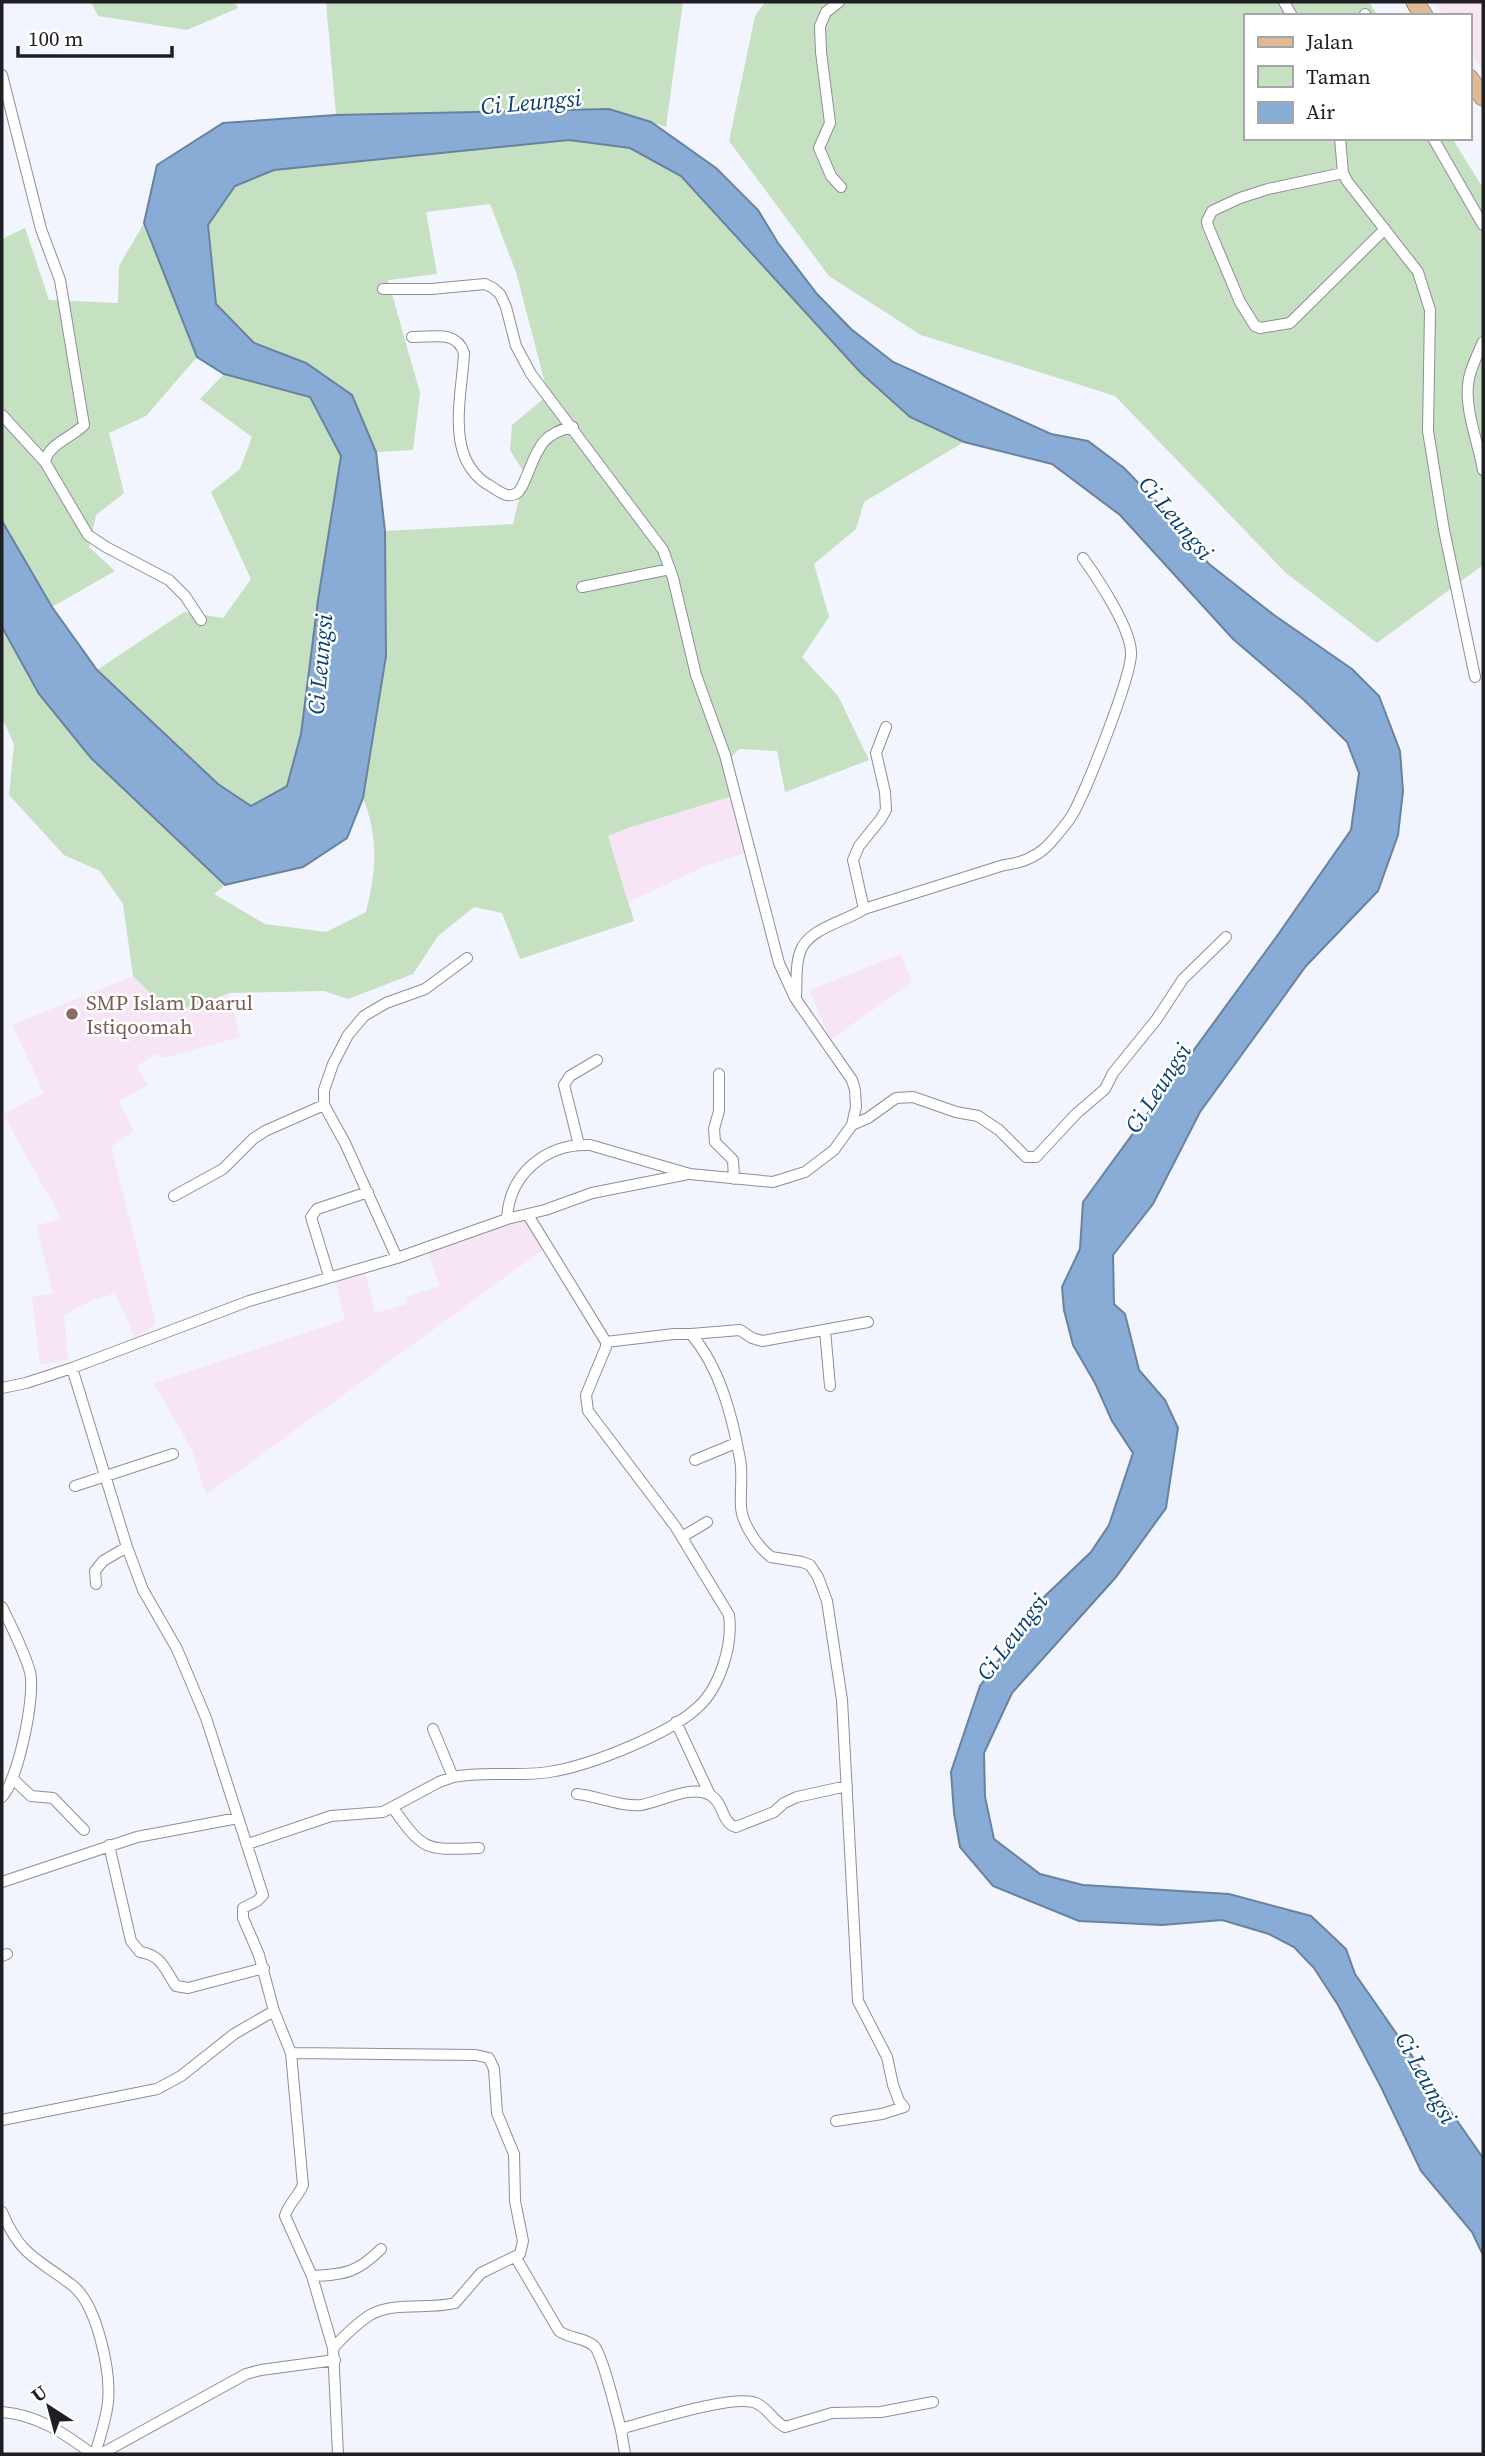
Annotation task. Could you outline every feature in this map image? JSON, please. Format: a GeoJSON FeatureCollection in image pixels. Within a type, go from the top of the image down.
{"type":"FeatureCollection","features":[{"type":"Feature","properties":{"kind":"main road"},"geometry":{"type":"LineString","coordinates":[[1471,81],[1483,97]]}},
{"type":"Feature","properties":{"kind":"street"},"geometry":{"type":"LineString","coordinates":[[839,2],[826,12],[820,26],[830,123],[819,148],[831,176],[841,187]]}},
{"type":"Feature","properties":{"kind":"street"},"geometry":{"type":"LineString","coordinates":[[2,75],[41,229],[60,280],[84,425],[52,448],[45,463]]}},
{"type":"Feature","properties":{"kind":"street"},"geometry":{"type":"LineString","coordinates":[[1340,140],[1343,173],[1352,189],[1418,272],[1430,310],[1428,431],[1444,530],[1475,677]]}},
{"type":"Feature","properties":{"kind":"street"},"geometry":{"type":"LineString","coordinates":[[1434,140],[1483,225]]}},
{"type":"Feature","properties":{"kind":"street"},"geometry":{"type":"LineString","coordinates":[[1343,173],[1268,189],[1212,211],[1207,221],[1208,226],[1240,302],[1255,326],[1260,328],[1290,323],[1385,229]]}},
{"type":"Feature","properties":{"kind":"street"},"geometry":{"type":"LineString","coordinates":[[383,289],[431,289],[485,284],[494,288],[506,307],[512,334],[531,374],[663,550],[689,650],[725,755],[779,963],[795,998],[852,1080],[856,1099],[852,1125],[834,1150],[805,1172],[773,1182],[690,1174],[590,1145],[579,1145],[558,1149],[531,1164],[523,1173],[509,1200],[507,1219]]}},
{"type":"Feature","properties":{"kind":"street"},"geometry":{"type":"LineString","coordinates":[[412,337],[448,336],[461,345],[464,353],[458,410],[460,438],[466,460],[481,482],[506,495],[514,495],[522,488],[545,440],[555,432],[573,427]]}},
{"type":"Feature","properties":{"kind":"street"},"geometry":{"type":"LineString","coordinates":[[1483,342],[1469,375],[1468,388],[1483,470]]}},
{"type":"Feature","properties":{"kind":"street"},"geometry":{"type":"LineString","coordinates":[[2,415],[45,463],[88,535],[169,580],[185,596],[201,620]]}},
{"type":"Feature","properties":{"kind":"street"},"geometry":{"type":"LineString","coordinates":[[795,998],[799,955],[804,943],[816,933],[864,909],[1004,865],[1019,863],[1049,845],[1072,815],[1095,763],[1132,660],[1129,639],[1099,579],[1083,558]]}},
{"type":"Feature","properties":{"kind":"street"},"geometry":{"type":"LineString","coordinates":[[582,587],[670,569]]}},
{"type":"Feature","properties":{"kind":"street"},"geometry":{"type":"LineString","coordinates":[[864,909],[853,860],[859,846],[886,810],[885,792],[876,753],[886,727]]}},
{"type":"Feature","properties":{"kind":"street"},"geometry":{"type":"LineString","coordinates":[[852,1125],[868,1118],[896,1098],[913,1097],[956,1112],[978,1116],[999,1130],[1026,1157],[1036,1157],[1076,1114],[1105,1089],[1113,1073],[1156,1020],[1183,979],[1226,937]]}},
{"type":"Feature","properties":{"kind":"street"},"geometry":{"type":"LineString","coordinates":[[397,1258],[345,1143],[324,1105],[324,1090],[333,1064],[348,1035],[371,1010],[425,989],[467,958]]}},
{"type":"Feature","properties":{"kind":"street"},"geometry":{"type":"LineString","coordinates":[[579,1145],[565,1085],[570,1076],[597,1060]]}},
{"type":"Feature","properties":{"kind":"street"},"geometry":{"type":"LineString","coordinates":[[719,1074],[719,1111],[714,1129],[715,1142],[733,1160],[734,1179]]}},
{"type":"Feature","properties":{"kind":"street"},"geometry":{"type":"LineString","coordinates":[[174,1196],[223,1170],[264,1131],[324,1105]]}},
{"type":"Feature","properties":{"kind":"street"},"geometry":{"type":"LineString","coordinates":[[2,1388],[72,1368],[249,1301],[397,1258],[507,1219],[528,1215],[592,1193],[690,1174]]}},
{"type":"Feature","properties":{"kind":"street"},"geometry":{"type":"LineString","coordinates":[[330,1276],[311,1217],[317,1209],[368,1192]]}},
{"type":"Feature","properties":{"kind":"street"},"geometry":{"type":"LineString","coordinates":[[248,1844],[322,1819],[383,1812],[453,1777],[554,1772],[636,1744],[697,1709],[715,1682],[727,1650],[730,1624],[725,1606],[682,1537],[586,1405],[586,1395],[606,1342],[528,1215]]}},
{"type":"Feature","properties":{"kind":"street"},"geometry":{"type":"LineString","coordinates":[[606,1342],[740,1330],[762,1341],[868,1322]]}},
{"type":"Feature","properties":{"kind":"street"},"geometry":{"type":"LineString","coordinates":[[825,1330],[830,1386]]}},
{"type":"Feature","properties":{"kind":"street"},"geometry":{"type":"LineString","coordinates":[[691,1334],[707,1356],[726,1399],[743,1478],[742,1515],[755,1540],[771,1558],[810,1565],[824,1590],[842,1700],[858,2001],[887,2057],[898,2101],[904,2107],[882,2114],[836,2121]]}},
{"type":"Feature","properties":{"kind":"street"},"geometry":{"type":"LineString","coordinates":[[72,1368],[127,1547],[143,1590],[177,1649],[197,1695],[263,1895],[243,1908],[242,1915],[264,1968],[274,2011],[291,2053],[303,2185],[300,2193],[287,2208],[285,2217],[312,2276],[333,2348],[338,2454]]}},
{"type":"Feature","properties":{"kind":"street"},"geometry":{"type":"LineString","coordinates":[[695,1460],[736,1443]]}},
{"type":"Feature","properties":{"kind":"street"},"geometry":{"type":"LineString","coordinates":[[75,1486],[173,1454]]}},
{"type":"Feature","properties":{"kind":"street"},"geometry":{"type":"LineString","coordinates":[[682,1537],[707,1522]]}},
{"type":"Feature","properties":{"kind":"street"},"geometry":{"type":"LineString","coordinates":[[96,1584],[97,1567],[111,1555],[127,1547]]}},
{"type":"Feature","properties":{"kind":"street"},"geometry":{"type":"LineString","coordinates":[[2,1607],[31,1680],[28,1716],[12,1778],[2,1797]]}},
{"type":"Feature","properties":{"kind":"street"},"geometry":{"type":"LineString","coordinates":[[676,1722],[710,1795],[718,1802],[728,1823],[736,1828],[774,1812],[789,1800],[847,1787]]}},
{"type":"Feature","properties":{"kind":"street"},"geometry":{"type":"LineString","coordinates":[[433,1729],[453,1777]]}},
{"type":"Feature","properties":{"kind":"street"},"geometry":{"type":"LineString","coordinates":[[12,1778],[31,1796],[53,1798],[84,1830]]}},
{"type":"Feature","properties":{"kind":"street"},"geometry":{"type":"LineString","coordinates":[[577,1794],[640,1805],[691,1792],[710,1795]]}},
{"type":"Feature","properties":{"kind":"street"},"geometry":{"type":"LineString","coordinates":[[393,1808],[413,1835],[429,1846],[438,1850],[479,1848]]}},
{"type":"Feature","properties":{"kind":"street"},"geometry":{"type":"LineString","coordinates":[[2,1882],[137,1837],[238,1818]]}},
{"type":"Feature","properties":{"kind":"street"},"geometry":{"type":"LineString","coordinates":[[109,1845],[131,1941],[140,1952],[158,1958],[176,1986],[188,1988],[264,1968]]}},
{"type":"Feature","properties":{"kind":"street"},"geometry":{"type":"LineString","coordinates":[[2,2120],[157,2089],[181,2076],[234,2034],[274,2011]]}},
{"type":"Feature","properties":{"kind":"street"},"geometry":{"type":"LineString","coordinates":[[291,2053],[476,2054],[489,2058],[494,2069],[497,2113],[514,2154],[515,2201],[523,2241],[520,2254],[481,2273],[456,2303],[390,2309],[372,2314],[333,2348]]}},
{"type":"Feature","properties":{"kind":"street"},"geometry":{"type":"LineString","coordinates":[[2,2212],[19,2244],[35,2261],[79,2291],[93,2318],[109,2392],[105,2418],[94,2454],[53,2426],[2,2412]]}},
{"type":"Feature","properties":{"kind":"street"},"geometry":{"type":"LineString","coordinates":[[312,2276],[352,2272],[369,2262],[382,2249]]}},
{"type":"Feature","properties":{"kind":"street"},"geometry":{"type":"LineString","coordinates":[[516,2258],[559,2331],[566,2337],[590,2343],[600,2353],[625,2454]]}},
{"type":"Feature","properties":{"kind":"street"},"geometry":{"type":"LineString","coordinates":[[101,2454],[246,2374],[335,2360]]}},
{"type":"Feature","properties":{"kind":"street"},"geometry":{"type":"LineString","coordinates":[[621,2430],[678,2412],[738,2401],[759,2405],[785,2427],[832,2413],[881,2412],[933,2402]]}},
{"type":"Feature","properties":{"kind":"shaded area"},"geometry":{"type":"Polygon","coordinates":[[[1434,2],[1483,2],[1483,71],[1471,54],[1471,14],[1443,14],[1434,2]]]}},
{"type":"Feature","properties":{"kind":"shaded area"},"geometry":{"type":"Polygon","coordinates":[[[739,794],[748,852],[705,866],[629,902],[608,836],[739,794]]]}},
{"type":"Feature","properties":{"kind":"shaded area"},"geometry":{"type":"Polygon","coordinates":[[[900,954],[912,982],[830,1040],[810,990],[900,954]]]}},
{"type":"Feature","properties":{"kind":"shaded area"},"geometry":{"type":"Polygon","coordinates":[[[133,976],[153,996],[189,1009],[229,993],[240,1037],[164,1058],[156,1054],[137,1066],[148,1085],[119,1101],[134,1131],[111,1147],[156,1324],[135,1338],[115,1293],[90,1301],[64,1315],[68,1359],[40,1365],[32,1297],[53,1293],[36,1226],[61,1218],[3,1114],[44,1093],[12,1025],[133,976]]]}},
{"type":"Feature","properties":{"kind":"shaded area"},"geometry":{"type":"Polygon","coordinates":[[[513,1219],[530,1223],[545,1248],[206,1495],[192,1450],[154,1383],[345,1320],[335,1279],[365,1272],[375,1313],[407,1304],[406,1297],[440,1286],[428,1252],[513,1219]]]}},
{"type":"Feature","properties":{"kind":"green space"},"geometry":{"type":"Polygon","coordinates":[[[91,2],[235,2],[238,8],[187,30],[98,16],[91,2]]]}},
{"type":"Feature","properties":{"kind":"green space"},"geometry":{"type":"Polygon","coordinates":[[[326,2],[683,2],[666,127],[609,109],[336,115],[326,2]]]}},
{"type":"Feature","properties":{"kind":"green space"},"geometry":{"type":"Polygon","coordinates":[[[765,2],[1369,2],[1377,14],[1244,14],[1244,140],[1453,140],[1483,188],[1483,565],[1377,643],[1286,573],[1115,396],[921,335],[829,276],[729,141],[755,16],[765,2]]]}},
{"type":"Feature","properties":{"kind":"green space"},"geometry":{"type":"Polygon","coordinates":[[[569,140],[630,148],[681,176],[861,373],[910,417],[964,442],[864,502],[856,529],[814,564],[829,617],[802,657],[838,696],[869,760],[785,792],[777,751],[739,749],[732,756],[739,794],[608,836],[634,921],[520,959],[502,913],[474,907],[438,936],[413,974],[348,999],[324,991],[229,993],[189,1009],[153,996],[133,976],[123,904],[100,871],[64,855],[9,795],[14,744],[4,722],[2,725],[2,627],[39,694],[91,758],[225,885],[214,894],[265,924],[326,932],[366,912],[374,869],[374,841],[363,798],[386,656],[385,531],[513,524],[525,474],[510,450],[512,425],[548,395],[516,272],[490,204],[426,212],[437,274],[388,280],[420,393],[413,450],[376,452],[351,395],[306,363],[254,343],[216,304],[208,225],[235,186],[274,170],[569,140]]]}},
{"type":"Feature","properties":{"kind":"green space"},"geometry":{"type":"Polygon","coordinates":[[[144,223],[197,357],[146,416],[109,433],[124,493],[96,515],[89,547],[115,571],[52,607],[2,521],[2,239],[25,228],[49,300],[118,303],[119,266],[144,223]]]}},
{"type":"Feature","properties":{"kind":"green space"},"geometry":{"type":"Polygon","coordinates":[[[224,374],[310,397],[341,456],[318,597],[301,734],[287,786],[251,806],[218,784],[97,670],[184,612],[223,618],[251,579],[211,492],[240,469],[252,437],[200,399],[224,374]]]}},
{"type":"Feature","properties":{"kind":"water","name":"Ci Leungsi"},"geometry":{"type":"Polygon","coordinates":[[[609,109],[651,122],[716,168],[758,210],[778,243],[817,294],[851,329],[893,362],[1051,434],[1088,441],[1124,468],[1174,520],[1209,564],[1274,615],[1352,669],[1379,696],[1400,751],[1403,791],[1398,835],[1378,891],[1306,966],[1200,1112],[1153,1204],[1113,1255],[1114,1304],[1125,1314],[1139,1370],[1165,1400],[1178,1428],[1166,1508],[1116,1577],[1012,1693],[984,1753],[985,1797],[994,1839],[1040,1874],[1083,1885],[1229,1894],[1311,1916],[1346,1949],[1355,1974],[1483,2158],[1483,2255],[1472,2232],[1421,2171],[1338,2005],[1314,1968],[1294,1947],[1269,1934],[1222,1920],[1162,1925],[1079,1921],[993,1886],[960,1847],[954,1813],[951,1772],[980,1686],[1044,1597],[1091,1552],[1109,1525],[1133,1453],[1112,1421],[1095,1383],[1073,1345],[1064,1310],[1062,1287],[1080,1249],[1083,1202],[1351,830],[1359,773],[1347,742],[1304,700],[1233,639],[1120,515],[1052,464],[964,442],[910,417],[861,373],[681,176],[630,148],[569,140],[274,170],[235,186],[208,225],[216,304],[254,343],[306,363],[352,395],[376,452],[385,531],[386,656],[363,798],[347,838],[303,867],[225,885],[91,758],[39,694],[2,627],[2,521],[52,607],[97,670],[218,784],[251,806],[287,786],[301,734],[318,600],[341,456],[310,397],[224,374],[197,357],[144,223],[157,165],[223,123],[336,115],[609,109]]]}},
{"type":"Feature","properties":{"kind":"place","name":"SMP Islam Daarul Istiqoomah"},"geometry":{"type":"Point","coordinates":[72,1014]}}]}
